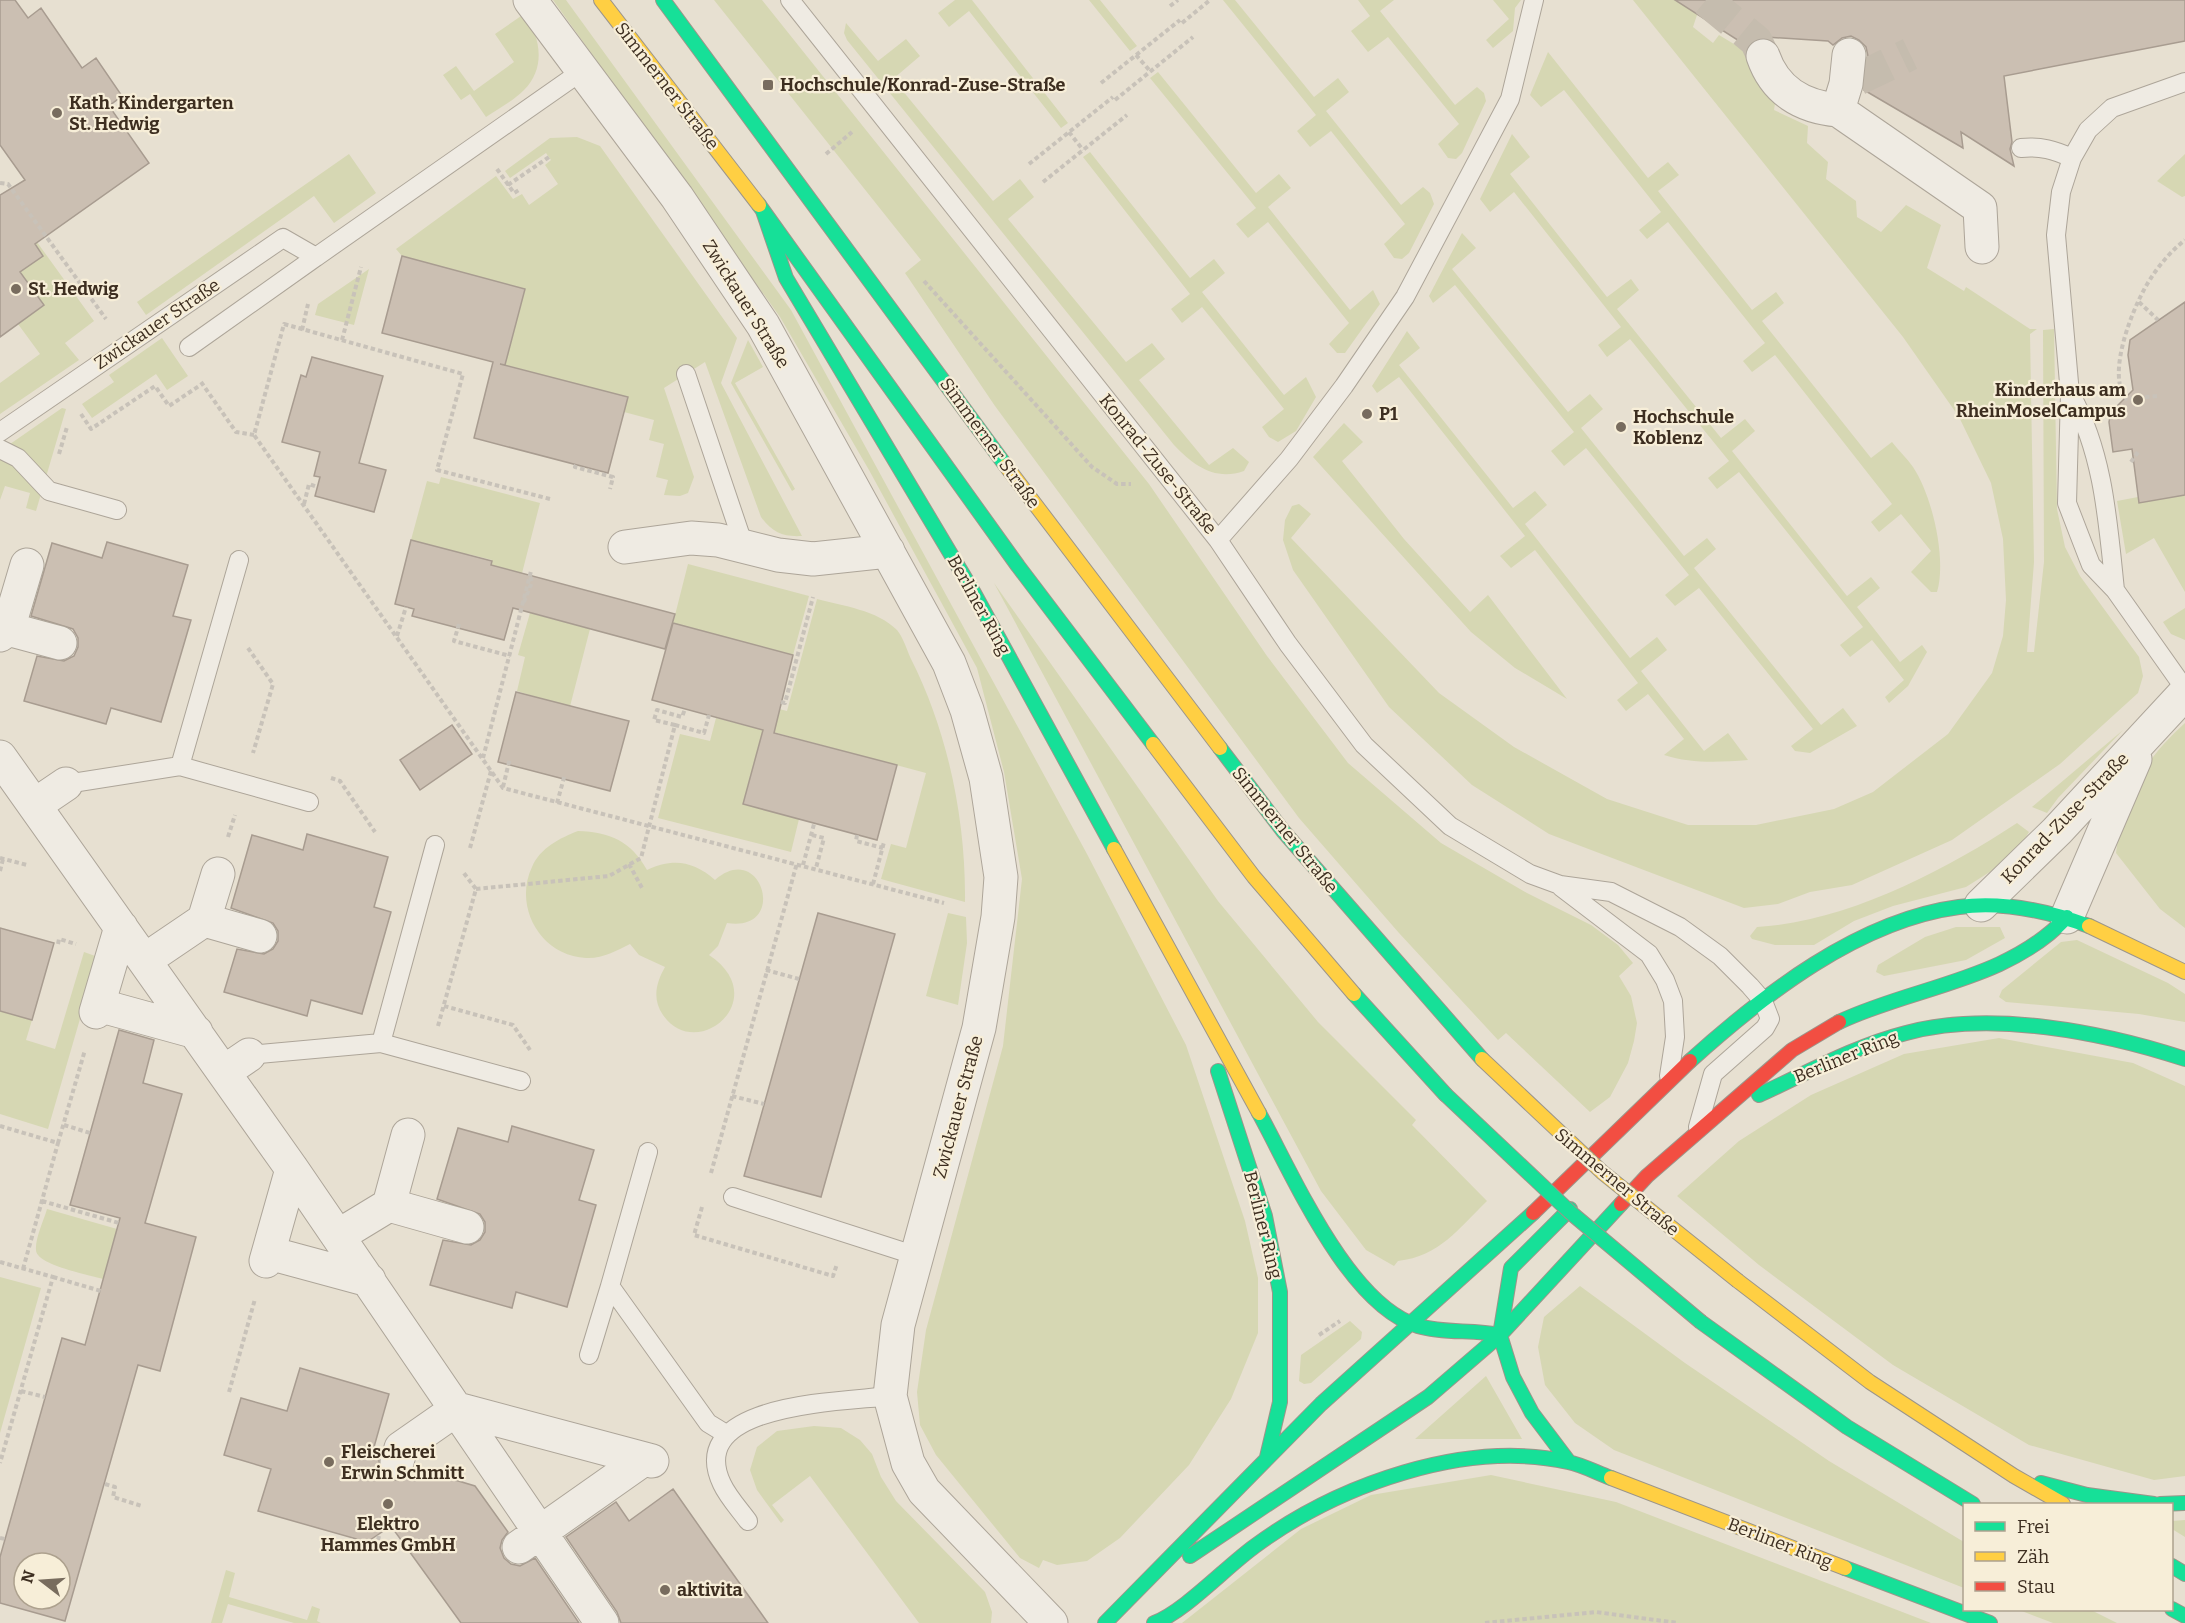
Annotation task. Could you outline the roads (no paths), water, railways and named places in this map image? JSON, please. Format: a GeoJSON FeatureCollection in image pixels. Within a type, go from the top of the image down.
{"type":"FeatureCollection","features":[{"type":"Feature","properties":{"kind":"street","name":"Zwickauer Straße"},"geometry":{"type":"LineString","coordinates":[[530,0],[677,197],[763,325],[949,663],[967,710],[986,778],[1001,876],[998,917],[980,1028],[898,1325],[890,1396],[908,1463],[924,1491],[1051,1623]]}},
{"type":"Feature","properties":{"kind":"street","name":"Simmerner Straße"},"geometry":{"type":"LineString","coordinates":[[601,0],[763,211],[1018,566],[1254,877],[1345,984],[1445,1094],[1561,1206],[1634,1269],[1701,1322],[1847,1427],[1972,1503]]}},
{"type":"Feature","properties":{"kind":"street","name":"Simmerner Straße"},"geometry":{"type":"LineString","coordinates":[[663,0],[1059,538],[1283,831],[1482,1059],[1602,1172],[1738,1281],[1870,1382],[2014,1476],[2061,1503]]}},
{"type":"Feature","properties":{"kind":"street"},"geometry":{"type":"LineString","coordinates":[[1763,56],[1768,72],[1790,96],[1816,108],[1850,80],[1980,208],[1982,247]]}},
{"type":"Feature","properties":{"kind":"street","name":"Berliner Ring"},"geometry":{"type":"LineString","coordinates":[[763,211],[786,278],[974,593],[1195,1000],[1327,1237],[1351,1273],[1388,1313],[1410,1323],[1433,1329],[1482,1330],[1500,1335]]}},
{"type":"Feature","properties":{"kind":"street"},"geometry":{"type":"LineString","coordinates":[[625,547],[691,538],[718,540],[778,555],[813,559],[888,551]]}},
{"type":"Feature","properties":{"kind":"street"},"geometry":{"type":"LineString","coordinates":[[27,565],[4,632],[60,644]]}},
{"type":"Feature","properties":{"kind":"street","name":"Konrad-Zuse-Straße"},"geometry":{"type":"LineString","coordinates":[[1981,905],[2057,831],[2185,691]]}},
{"type":"Feature","properties":{"kind":"street","name":"Konrad-Zuse-Straße"},"geometry":{"type":"LineString","coordinates":[[2067,917],[2148,730]]}},
{"type":"Feature","properties":{"kind":"street"},"geometry":{"type":"LineString","coordinates":[[0,757],[35,805],[76,874],[111,944],[145,960],[196,1032],[237,1064],[292,1169],[457,1409],[495,1490],[567,1576],[648,1460],[457,1409]]}},
{"type":"Feature","properties":{"kind":"street"},"geometry":{"type":"LineString","coordinates":[[35,805],[66,784]]}},
{"type":"Feature","properties":{"kind":"street"},"geometry":{"type":"LineString","coordinates":[[145,960],[204,920],[218,874]]}},
{"type":"Feature","properties":{"kind":"street","name":"Berliner Ring"},"geometry":{"type":"LineString","coordinates":[[1105,1623],[1267,1457],[1410,1323],[1504,1242],[1664,1085],[1763,1000],[1820,963],[1894,923],[1928,913],[1981,905],[2024,908],[2067,917],[2128,942],[2185,972]]}},
{"type":"Feature","properties":{"kind":"street","name":"Berliner Ring"},"geometry":{"type":"LineString","coordinates":[[1141,1588],[1428,1397],[1500,1335],[1647,1176],[1792,1050],[1828,1027],[1872,1006],[1960,980],[2002,964],[2043,940],[2067,917]]}},
{"type":"Feature","properties":{"kind":"street"},"geometry":{"type":"LineString","coordinates":[[204,920],[260,936]]}},
{"type":"Feature","properties":{"kind":"street"},"geometry":{"type":"LineString","coordinates":[[111,944],[97,1009],[196,1032]]}},
{"type":"Feature","properties":{"kind":"street","name":"Berliner Ring"},"geometry":{"type":"LineString","coordinates":[[1195,1000],[1265,1216],[1280,1292],[1280,1402],[1267,1457]]}},
{"type":"Feature","properties":{"kind":"street","name":"Berliner Ring"},"geometry":{"type":"LineString","coordinates":[[1696,1133],[1769,1088],[1860,1048],[1908,1032],[1998,1021],[2137,1043],[2185,1059]]}},
{"type":"Feature","properties":{"kind":"street"},"geometry":{"type":"LineString","coordinates":[[1656,1113],[1664,1085]]}},
{"type":"Feature","properties":{"kind":"street"},"geometry":{"type":"LineString","coordinates":[[338,1236],[389,1205],[408,1136]]}},
{"type":"Feature","properties":{"kind":"street"},"geometry":{"type":"LineString","coordinates":[[1596,1183],[1612,1166]]}},
{"type":"Feature","properties":{"kind":"street"},"geometry":{"type":"LineString","coordinates":[[292,1169],[267,1257],[369,1280]]}},
{"type":"Feature","properties":{"kind":"street"},"geometry":{"type":"LineString","coordinates":[[1569,1462],[1532,1413],[1513,1377],[1500,1335],[1511,1268],[1579,1200]]}},
{"type":"Feature","properties":{"kind":"street"},"geometry":{"type":"LineString","coordinates":[[389,1205],[467,1227]]}},
{"type":"Feature","properties":{"kind":"street"},"geometry":{"type":"LineString","coordinates":[[409,1457],[457,1409]]}},
{"type":"Feature","properties":{"kind":"street","name":"Berliner Ring"},"geometry":{"type":"LineString","coordinates":[[1154,1623],[1168,1618],[1245,1553],[1304,1513],[1345,1492],[1388,1477],[1468,1458],[1506,1455],[1569,1462],[1990,1623]]}},
{"type":"Feature","properties":{"kind":"street"},"geometry":{"type":"LineString","coordinates":[[2014,1476],[2087,1495],[2147,1503]]}},
{"type":"Feature","properties":{"kind":"lane","name":"Konrad-Zuse-Straße"},"geometry":{"type":"LineString","coordinates":[[790,0],[1218,540],[1288,644],[1364,745],[1450,826],[1530,874],[1560,885],[1611,892],[1680,927],[1720,956],[1763,1000]]}},
{"type":"Feature","properties":{"kind":"lane"},"geometry":{"type":"LineString","coordinates":[[1218,540],[1289,459],[1344,386],[1405,297],[1510,99],[1534,0]]}},
{"type":"Feature","properties":{"kind":"lane","name":"Zwickauer Straße"},"geometry":{"type":"LineString","coordinates":[[189,347],[582,71]]}},
{"type":"Feature","properties":{"kind":"lane"},"geometry":{"type":"LineString","coordinates":[[2185,82],[2112,108],[2088,130],[2072,158],[2061,192],[2055,235],[2070,394],[2067,503],[2091,565],[2115,590],[2185,691]]}},
{"type":"Feature","properties":{"kind":"lane"},"geometry":{"type":"LineString","coordinates":[[2021,148],[2044,148],[2072,158]]}},
{"type":"Feature","properties":{"kind":"lane","name":"Zwickauer Straße"},"geometry":{"type":"LineString","coordinates":[[0,432],[283,238],[316,257]]}},
{"type":"Feature","properties":{"kind":"lane"},"geometry":{"type":"LineString","coordinates":[[686,374],[744,546]]}},
{"type":"Feature","properties":{"kind":"lane"},"geometry":{"type":"LineString","coordinates":[[2070,394],[2085,421],[2105,495],[2115,590]]}},
{"type":"Feature","properties":{"kind":"lane"},"geometry":{"type":"LineString","coordinates":[[0,449],[18,458],[49,490],[117,510]]}},
{"type":"Feature","properties":{"kind":"lane"},"geometry":{"type":"LineString","coordinates":[[180,766],[239,560]]}},
{"type":"Feature","properties":{"kind":"lane"},"geometry":{"type":"LineString","coordinates":[[66,784],[180,766],[309,802]]}},
{"type":"Feature","properties":{"kind":"lane"},"geometry":{"type":"LineString","coordinates":[[381,1043],[435,845]]}},
{"type":"Feature","properties":{"kind":"lane","name":"Konrad-Zuse-Straße"},"geometry":{"type":"LineString","coordinates":[[1560,885],[1649,954],[1665,980],[1673,1000],[1675,1037],[1664,1085]]}},
{"type":"Feature","properties":{"kind":"lane"},"geometry":{"type":"LineString","coordinates":[[1696,1133],[1713,1074],[1765,1028],[1770,1019],[1763,1000]]}},
{"type":"Feature","properties":{"kind":"lane"},"geometry":{"type":"LineString","coordinates":[[237,1064],[381,1043],[521,1081]]}},
{"type":"Feature","properties":{"kind":"lane"},"geometry":{"type":"LineString","coordinates":[[590,1355],[648,1152]]}},
{"type":"Feature","properties":{"kind":"lane"},"geometry":{"type":"LineString","coordinates":[[733,1197],[917,1256]]}},
{"type":"Feature","properties":{"kind":"lane"},"geometry":{"type":"LineString","coordinates":[[610,1286],[708,1423],[726,1434]]}},
{"type":"Feature","properties":{"kind":"lane"},"geometry":{"type":"LineString","coordinates":[[748,1521],[721,1484],[716,1459],[726,1434],[749,1418],[778,1409],[890,1396]]}},
{"type":"Feature","properties":{"kind":"tunnel"},"geometry":{"type":"LineString","coordinates":[[1706,0],[1756,41],[1763,56]]}},
{"type":"Feature","properties":{"kind":"tunnel"},"geometry":{"type":"LineString","coordinates":[[1858,79],[1910,54]]}},
{"type":"Feature","properties":{"kind":"place","name":"Hochschule/Konrad-Zuse-Straße"},"geometry":{"type":"Point","coordinates":[768,85]}},
{"type":"Feature","properties":{"kind":"place","name":"Kath. Kindergarten St. Hedwig"},"geometry":{"type":"Point","coordinates":[57,113]}},
{"type":"Feature","properties":{"kind":"place","name":"St. Hedwig"},"geometry":{"type":"Point","coordinates":[16,289]}},
{"type":"Feature","properties":{"kind":"place","name":"Kinderhaus am RheinMoselCampus"},"geometry":{"type":"Point","coordinates":[2138,400]}},
{"type":"Feature","properties":{"kind":"place","name":"P1"},"geometry":{"type":"Point","coordinates":[1367,414]}},
{"type":"Feature","properties":{"kind":"place","name":"Hochschule Koblenz"},"geometry":{"type":"Point","coordinates":[1621,427]}},
{"type":"Feature","properties":{"kind":"place","name":"Fleischerei Erwin Schmitt"},"geometry":{"type":"Point","coordinates":[329,1462]}},
{"type":"Feature","properties":{"kind":"place","name":"Elektro Hammes GmbH"},"geometry":{"type":"Point","coordinates":[388,1504]}},
{"type":"Feature","properties":{"kind":"place","name":"aktivita"},"geometry":{"type":"Point","coordinates":[665,1590]}}]}
